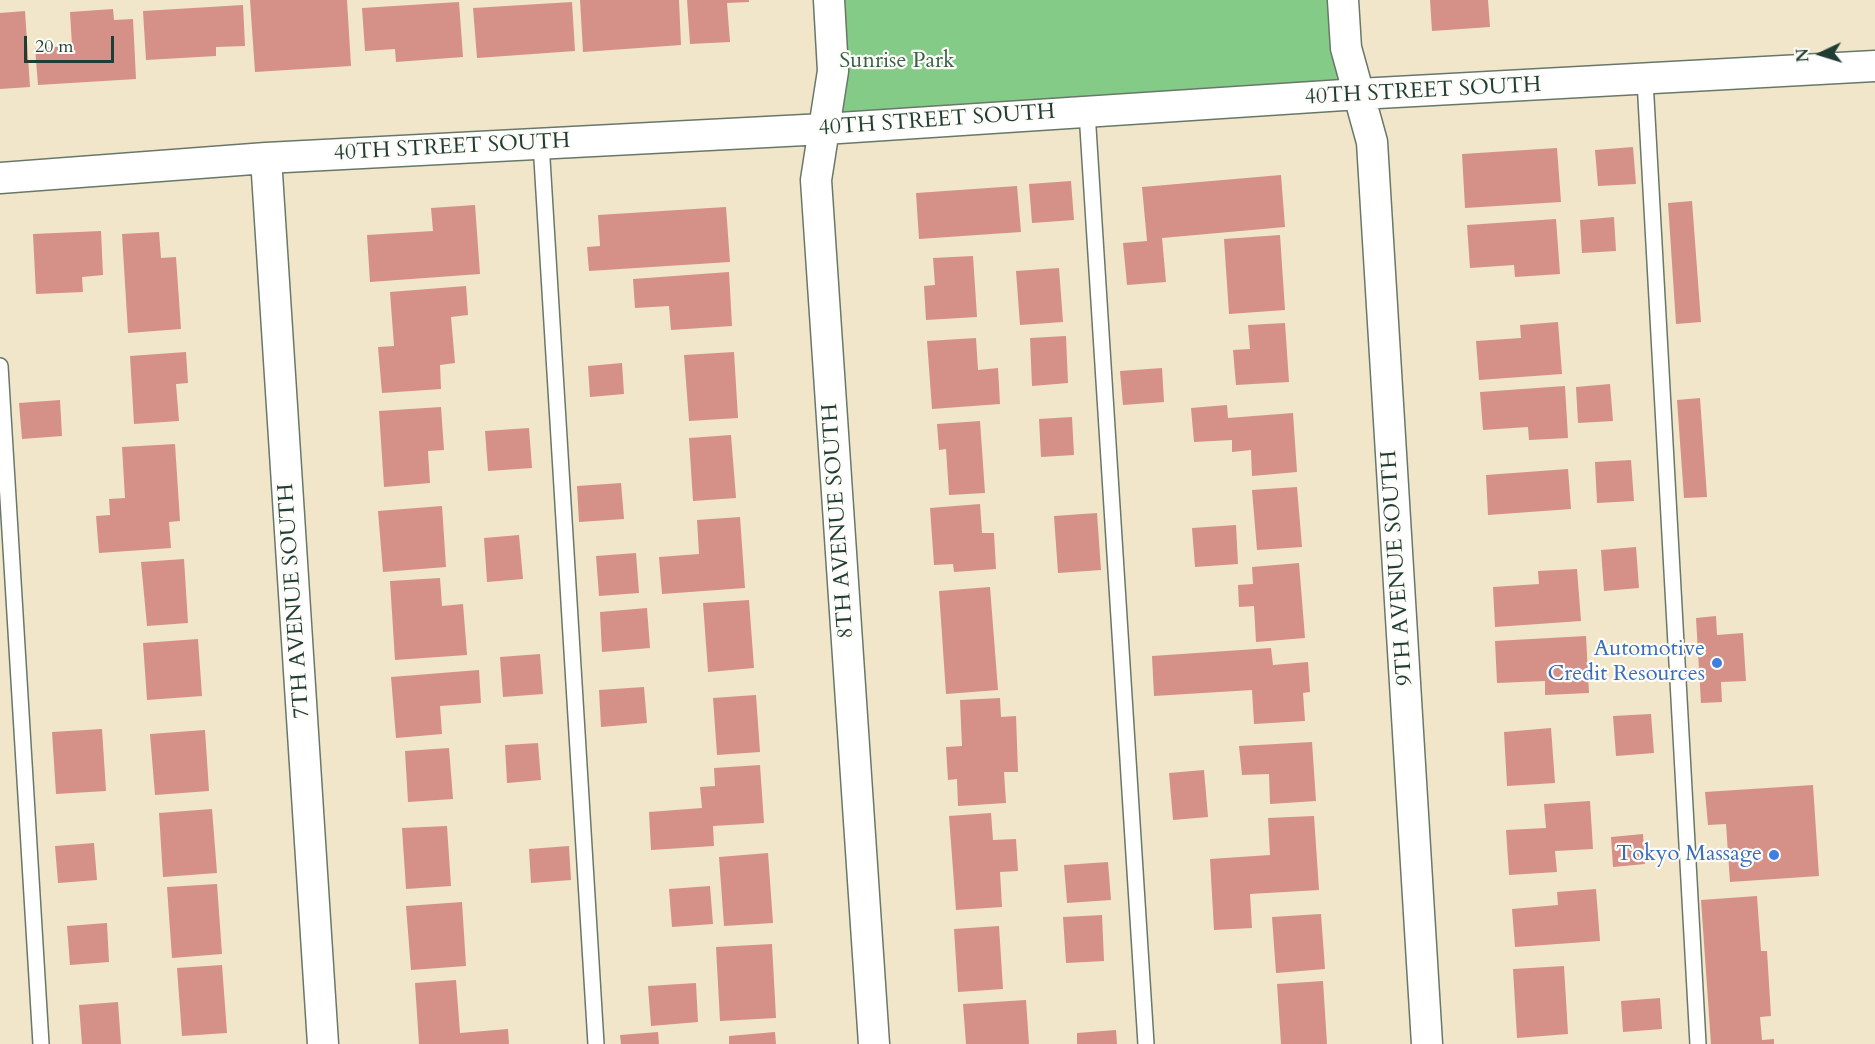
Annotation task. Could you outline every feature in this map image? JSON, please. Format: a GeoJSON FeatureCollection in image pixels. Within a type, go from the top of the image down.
{"type":"FeatureCollection","features":[{"type":"Feature","properties":{"kind":"street","name":"8TH AVENUE SOUTH"},"geometry":{"type":"LineString","coordinates":[[829,0],[833,71],[816,180],[874,1044]]}},
{"type":"Feature","properties":{"kind":"street","name":"9TH AVENUE SOUTH"},"geometry":{"type":"LineString","coordinates":[[1343,0],[1346,48],[1372,142],[1427,1044]]}},
{"type":"Feature","properties":{"kind":"street","name":"40TH STREET SOUTH"},"geometry":{"type":"LineString","coordinates":[[0,178],[266,158],[824,129],[1359,94],[1875,66]]}},
{"type":"Feature","properties":{"kind":"street","name":"7TH AVENUE SOUTH"},"geometry":{"type":"LineString","coordinates":[[266,158],[323,1044]]}},
{"type":"Feature","properties":{"kind":"lane"},"geometry":{"type":"LineString","coordinates":[[1644,80],[1698,1044]]}},
{"type":"Feature","properties":{"kind":"lane"},"geometry":{"type":"LineString","coordinates":[[1087,112],[1146,1044]]}},
{"type":"Feature","properties":{"kind":"lane"},"geometry":{"type":"LineString","coordinates":[[541,143],[596,1044]]}},
{"type":"Feature","properties":{"kind":"lane"},"geometry":{"type":"LineString","coordinates":[[0,366],[41,1044]]}},
{"type":"Feature","properties":{"kind":"green space","name":"Sunrise Park"},"geometry":{"type":"Polygon","coordinates":[[[829,0],[1343,0],[1359,94],[824,129],[829,0]]]}},
{"type":"Feature","properties":{"kind":"building"},"geometry":{"type":"Polygon","coordinates":[[[250,0],[347,0],[351,66],[255,72],[250,0]]]}},
{"type":"Feature","properties":{"kind":"building"},"geometry":{"type":"Polygon","coordinates":[[[580,0],[679,0],[681,45],[583,52],[580,0]]]}},
{"type":"Feature","properties":{"kind":"building"},"geometry":{"type":"Polygon","coordinates":[[[687,0],[749,0],[749,2],[727,3],[730,42],[690,44],[687,0]]]}},
{"type":"Feature","properties":{"kind":"building"},"geometry":{"type":"Polygon","coordinates":[[[1430,0],[1488,0],[1490,27],[1432,31],[1430,0]]]}},
{"type":"Feature","properties":{"kind":"building"},"geometry":{"type":"Polygon","coordinates":[[[459,2],[463,57],[396,62],[395,49],[365,51],[362,8],[459,2]]]}},
{"type":"Feature","properties":{"kind":"building"},"geometry":{"type":"Polygon","coordinates":[[[572,2],[575,51],[477,58],[473,8],[572,2]]]}},
{"type":"Feature","properties":{"kind":"building"},"geometry":{"type":"Polygon","coordinates":[[[243,5],[245,46],[216,47],[216,56],[146,60],[143,11],[243,5]]]}},
{"type":"Feature","properties":{"kind":"building"},"geometry":{"type":"Polygon","coordinates":[[[113,9],[114,20],[133,19],[136,79],[38,85],[35,48],[72,46],[70,12],[113,9]]]}},
{"type":"Feature","properties":{"kind":"building"},"geometry":{"type":"Polygon","coordinates":[[[25,11],[30,87],[0,89],[0,13],[25,11]]]}},
{"type":"Feature","properties":{"kind":"building"},"geometry":{"type":"Polygon","coordinates":[[[1633,147],[1636,184],[1598,186],[1595,150],[1633,147]]]}},
{"type":"Feature","properties":{"kind":"building"},"geometry":{"type":"Polygon","coordinates":[[[1557,148],[1561,202],[1465,208],[1462,154],[1557,148]]]}},
{"type":"Feature","properties":{"kind":"building"},"geometry":{"type":"Polygon","coordinates":[[[1281,175],[1285,227],[1162,238],[1166,282],[1127,285],[1123,243],[1147,241],[1142,187],[1281,175]]]}},
{"type":"Feature","properties":{"kind":"building"},"geometry":{"type":"Polygon","coordinates":[[[1071,181],[1074,220],[1032,223],[1029,184],[1071,181]]]}},
{"type":"Feature","properties":{"kind":"building"},"geometry":{"type":"Polygon","coordinates":[[[1017,186],[1021,232],[919,239],[916,193],[1017,186]]]}},
{"type":"Feature","properties":{"kind":"building"},"geometry":{"type":"Polygon","coordinates":[[[1692,201],[1701,322],[1676,324],[1668,203],[1692,201]]]}},
{"type":"Feature","properties":{"kind":"building"},"geometry":{"type":"Polygon","coordinates":[[[475,205],[480,274],[370,282],[367,235],[433,231],[431,208],[475,205]]]}},
{"type":"Feature","properties":{"kind":"building"},"geometry":{"type":"Polygon","coordinates":[[[726,207],[730,262],[589,271],[587,247],[600,246],[598,215],[726,207]]]}},
{"type":"Feature","properties":{"kind":"building"},"geometry":{"type":"Polygon","coordinates":[[[1614,217],[1616,251],[1582,253],[1580,220],[1614,217]]]}},
{"type":"Feature","properties":{"kind":"building"},"geometry":{"type":"Polygon","coordinates":[[[1556,219],[1560,274],[1515,277],[1514,265],[1470,268],[1467,225],[1556,219]]]}},
{"type":"Feature","properties":{"kind":"building"},"geometry":{"type":"Polygon","coordinates":[[[101,231],[103,275],[82,277],[83,292],[36,294],[33,234],[101,231]]]}},
{"type":"Feature","properties":{"kind":"building"},"geometry":{"type":"Polygon","coordinates":[[[159,232],[161,258],[176,257],[181,329],[128,333],[122,234],[159,232]]]}},
{"type":"Feature","properties":{"kind":"building"},"geometry":{"type":"Polygon","coordinates":[[[1280,235],[1285,310],[1229,314],[1224,239],[1280,235]]]}},
{"type":"Feature","properties":{"kind":"building"},"geometry":{"type":"Polygon","coordinates":[[[973,256],[977,317],[926,320],[924,286],[935,285],[933,258],[973,256]]]}},
{"type":"Feature","properties":{"kind":"building"},"geometry":{"type":"Polygon","coordinates":[[[1059,268],[1063,322],[1020,325],[1016,271],[1059,268]]]}},
{"type":"Feature","properties":{"kind":"building"},"geometry":{"type":"Polygon","coordinates":[[[729,272],[732,326],[671,330],[669,306],[635,308],[633,279],[729,272]]]}},
{"type":"Feature","properties":{"kind":"building"},"geometry":{"type":"Polygon","coordinates":[[[466,286],[468,315],[451,317],[455,363],[440,365],[441,389],[382,393],[378,347],[394,346],[390,292],[466,286]]]}},
{"type":"Feature","properties":{"kind":"building"},"geometry":{"type":"Polygon","coordinates":[[[1558,322],[1562,374],[1479,380],[1476,341],[1521,338],[1520,325],[1558,322]]]}},
{"type":"Feature","properties":{"kind":"building"},"geometry":{"type":"Polygon","coordinates":[[[1285,323],[1289,382],[1236,385],[1233,350],[1250,349],[1248,325],[1285,323]]]}},
{"type":"Feature","properties":{"kind":"building"},"geometry":{"type":"Polygon","coordinates":[[[1066,336],[1068,383],[1032,386],[1030,338],[1066,336]]]}},
{"type":"Feature","properties":{"kind":"building"},"geometry":{"type":"Polygon","coordinates":[[[976,338],[978,370],[998,368],[1000,404],[932,409],[927,341],[976,338]]]}},
{"type":"Feature","properties":{"kind":"building"},"geometry":{"type":"Polygon","coordinates":[[[186,352],[188,383],[176,384],[179,421],[134,424],[130,356],[186,352]]]}},
{"type":"Feature","properties":{"kind":"building"},"geometry":{"type":"Polygon","coordinates":[[[734,352],[738,418],[689,421],[684,355],[734,352]]]}},
{"type":"Feature","properties":{"kind":"building"},"geometry":{"type":"Polygon","coordinates":[[[622,363],[624,394],[590,397],[588,366],[622,363]]]}},
{"type":"Feature","properties":{"kind":"building"},"geometry":{"type":"Polygon","coordinates":[[[1162,368],[1164,402],[1123,405],[1120,371],[1162,368]]]}},
{"type":"Feature","properties":{"kind":"building"},"geometry":{"type":"Polygon","coordinates":[[[1610,384],[1613,421],[1578,423],[1576,387],[1610,384]]]}},
{"type":"Feature","properties":{"kind":"building"},"geometry":{"type":"Polygon","coordinates":[[[1565,386],[1568,438],[1529,440],[1528,427],[1483,430],[1480,392],[1565,386]]]}},
{"type":"Feature","properties":{"kind":"building"},"geometry":{"type":"Polygon","coordinates":[[[1700,398],[1707,497],[1684,498],[1677,400],[1700,398]]]}},
{"type":"Feature","properties":{"kind":"building"},"geometry":{"type":"Polygon","coordinates":[[[60,400],[62,436],[22,439],[19,403],[60,400]]]}},
{"type":"Feature","properties":{"kind":"building"},"geometry":{"type":"Polygon","coordinates":[[[1227,405],[1228,418],[1293,413],[1297,472],[1252,476],[1251,450],[1232,452],[1232,440],[1194,442],[1191,408],[1227,405]]]}},
{"type":"Feature","properties":{"kind":"building"},"geometry":{"type":"Polygon","coordinates":[[[441,407],[444,450],[428,451],[430,483],[384,487],[379,411],[441,407]]]}},
{"type":"Feature","properties":{"kind":"building"},"geometry":{"type":"Polygon","coordinates":[[[1072,417],[1074,455],[1041,457],[1039,419],[1072,417]]]}},
{"type":"Feature","properties":{"kind":"building"},"geometry":{"type":"Polygon","coordinates":[[[980,421],[985,493],[949,495],[946,449],[939,450],[937,424],[980,421]]]}},
{"type":"Feature","properties":{"kind":"building"},"geometry":{"type":"Polygon","coordinates":[[[529,428],[532,468],[488,471],[485,431],[529,428]]]}},
{"type":"Feature","properties":{"kind":"building"},"geometry":{"type":"Polygon","coordinates":[[[731,435],[736,498],[693,501],[689,438],[731,435]]]}},
{"type":"Feature","properties":{"kind":"building"},"geometry":{"type":"Polygon","coordinates":[[[175,444],[180,521],[169,522],[171,548],[99,553],[96,516],[110,515],[109,499],[125,498],[122,447],[175,444]]]}},
{"type":"Feature","properties":{"kind":"building"},"geometry":{"type":"Polygon","coordinates":[[[1631,460],[1634,501],[1597,503],[1595,462],[1631,460]]]}},
{"type":"Feature","properties":{"kind":"building"},"geometry":{"type":"Polygon","coordinates":[[[1568,469],[1571,509],[1488,515],[1486,475],[1568,469]]]}},
{"type":"Feature","properties":{"kind":"building"},"geometry":{"type":"Polygon","coordinates":[[[621,483],[624,519],[579,522],[577,486],[621,483]]]}},
{"type":"Feature","properties":{"kind":"building"},"geometry":{"type":"Polygon","coordinates":[[[1297,487],[1302,547],[1257,550],[1252,490],[1297,487]]]}},
{"type":"Feature","properties":{"kind":"building"},"geometry":{"type":"Polygon","coordinates":[[[980,504],[982,533],[994,533],[996,569],[954,572],[953,564],[934,565],[930,508],[980,504]]]}},
{"type":"Feature","properties":{"kind":"building"},"geometry":{"type":"Polygon","coordinates":[[[442,506],[446,567],[383,572],[378,511],[442,506]]]}},
{"type":"Feature","properties":{"kind":"building"},"geometry":{"type":"Polygon","coordinates":[[[1097,513],[1101,570],[1058,573],[1054,516],[1097,513]]]}},
{"type":"Feature","properties":{"kind":"building"},"geometry":{"type":"Polygon","coordinates":[[[740,517],[745,588],[662,594],[659,557],[699,554],[697,520],[740,517]]]}},
{"type":"Feature","properties":{"kind":"building"},"geometry":{"type":"Polygon","coordinates":[[[1236,525],[1238,564],[1195,567],[1192,528],[1236,525]]]}},
{"type":"Feature","properties":{"kind":"building"},"geometry":{"type":"Polygon","coordinates":[[[519,535],[523,579],[487,582],[484,538],[519,535]]]}},
{"type":"Feature","properties":{"kind":"building"},"geometry":{"type":"Polygon","coordinates":[[[1636,547],[1639,588],[1604,591],[1601,550],[1636,547]]]}},
{"type":"Feature","properties":{"kind":"building"},"geometry":{"type":"Polygon","coordinates":[[[636,553],[639,593],[599,596],[596,556],[636,553]]]}},
{"type":"Feature","properties":{"kind":"building"},"geometry":{"type":"Polygon","coordinates":[[[184,559],[188,623],[147,626],[141,562],[184,559]]]}},
{"type":"Feature","properties":{"kind":"building"},"geometry":{"type":"Polygon","coordinates":[[[1299,563],[1305,638],[1256,642],[1254,606],[1239,607],[1238,585],[1253,584],[1252,567],[1299,563]]]}},
{"type":"Feature","properties":{"kind":"building"},"geometry":{"type":"Polygon","coordinates":[[[1577,569],[1581,621],[1495,627],[1493,587],[1539,584],[1538,571],[1577,569]]]}},
{"type":"Feature","properties":{"kind":"building"},"geometry":{"type":"Polygon","coordinates":[[[440,578],[442,606],[463,604],[467,655],[395,660],[390,581],[440,578]]]}},
{"type":"Feature","properties":{"kind":"building"},"geometry":{"type":"Polygon","coordinates":[[[990,587],[998,690],[946,694],[939,591],[990,587]]]}},
{"type":"Feature","properties":{"kind":"building"},"geometry":{"type":"Polygon","coordinates":[[[749,600],[754,668],[708,672],[703,603],[749,600]]]}},
{"type":"Feature","properties":{"kind":"building"},"geometry":{"type":"Polygon","coordinates":[[[647,608],[650,648],[602,652],[600,612],[647,608]]]}},
{"type":"Feature","properties":{"kind":"building"},"geometry":{"type":"Polygon","coordinates":[[[1716,616],[1717,635],[1743,633],[1746,681],[1721,682],[1722,702],[1701,703],[1696,618],[1716,616]]]}},
{"type":"Feature","properties":{"kind":"building"},"geometry":{"type":"Polygon","coordinates":[[[1586,636],[1589,693],[1545,695],[1545,681],[1497,683],[1495,641],[1586,636]]]}},
{"type":"Feature","properties":{"kind":"building"},"geometry":{"type":"Polygon","coordinates":[[[198,639],[202,696],[147,700],[143,643],[198,639]]]}},
{"type":"Feature","properties":{"kind":"building"},"geometry":{"type":"Polygon","coordinates":[[[1271,648],[1273,665],[1308,662],[1310,692],[1303,693],[1305,721],[1254,724],[1252,690],[1154,696],[1152,656],[1271,648]]]}},
{"type":"Feature","properties":{"kind":"building"},"geometry":{"type":"Polygon","coordinates":[[[540,654],[543,694],[503,697],[500,657],[540,654]]]}},
{"type":"Feature","properties":{"kind":"building"},"geometry":{"type":"Polygon","coordinates":[[[479,670],[481,703],[440,706],[442,734],[396,738],[391,677],[479,670]]]}},
{"type":"Feature","properties":{"kind":"building"},"geometry":{"type":"Polygon","coordinates":[[[644,687],[647,723],[601,727],[599,690],[644,687]]]}},
{"type":"Feature","properties":{"kind":"building"},"geometry":{"type":"Polygon","coordinates":[[[756,695],[760,752],[717,755],[713,698],[756,695]]]}},
{"type":"Feature","properties":{"kind":"building"},"geometry":{"type":"Polygon","coordinates":[[[1000,698],[1001,717],[1016,716],[1018,772],[1004,772],[1006,803],[958,806],[957,779],[948,780],[946,747],[962,746],[960,700],[1000,698]]]}},
{"type":"Feature","properties":{"kind":"building"},"geometry":{"type":"Polygon","coordinates":[[[1651,714],[1654,753],[1616,756],[1613,716],[1651,714]]]}},
{"type":"Feature","properties":{"kind":"building"},"geometry":{"type":"Polygon","coordinates":[[[1551,728],[1555,783],[1507,786],[1504,732],[1551,728]]]}},
{"type":"Feature","properties":{"kind":"building"},"geometry":{"type":"Polygon","coordinates":[[[102,729],[106,791],[56,794],[52,732],[102,729]]]}},
{"type":"Feature","properties":{"kind":"building"},"geometry":{"type":"Polygon","coordinates":[[[205,730],[209,791],[155,795],[150,734],[205,730]]]}},
{"type":"Feature","properties":{"kind":"building"},"geometry":{"type":"Polygon","coordinates":[[[1312,742],[1316,801],[1270,804],[1269,774],[1242,775],[1239,746],[1312,742]]]}},
{"type":"Feature","properties":{"kind":"building"},"geometry":{"type":"Polygon","coordinates":[[[538,743],[541,780],[507,783],[505,745],[538,743]]]}},
{"type":"Feature","properties":{"kind":"building"},"geometry":{"type":"Polygon","coordinates":[[[449,748],[453,799],[408,802],[405,751],[449,748]]]}},
{"type":"Feature","properties":{"kind":"building"},"geometry":{"type":"Polygon","coordinates":[[[760,765],[764,823],[713,826],[714,846],[651,850],[649,812],[702,808],[700,787],[715,786],[714,768],[760,765]]]}},
{"type":"Feature","properties":{"kind":"building"},"geometry":{"type":"Polygon","coordinates":[[[1204,770],[1208,817],[1173,820],[1169,773],[1204,770]]]}},
{"type":"Feature","properties":{"kind":"building"},"geometry":{"type":"Polygon","coordinates":[[[1813,785],[1819,876],[1730,882],[1726,824],[1708,825],[1705,792],[1813,785]]]}},
{"type":"Feature","properties":{"kind":"building"},"geometry":{"type":"Polygon","coordinates":[[[1590,801],[1593,849],[1555,851],[1557,872],[1509,875],[1506,830],[1546,828],[1544,804],[1590,801]]]}},
{"type":"Feature","properties":{"kind":"building"},"geometry":{"type":"Polygon","coordinates":[[[212,809],[217,873],[163,877],[159,813],[212,809]]]}},
{"type":"Feature","properties":{"kind":"building"},"geometry":{"type":"Polygon","coordinates":[[[991,813],[993,840],[1016,839],[1018,871],[1000,872],[1002,907],[956,910],[949,816],[991,813]]]}},
{"type":"Feature","properties":{"kind":"building"},"geometry":{"type":"Polygon","coordinates":[[[1314,816],[1319,890],[1250,894],[1252,928],[1214,930],[1210,859],[1270,855],[1268,818],[1314,816]]]}},
{"type":"Feature","properties":{"kind":"building"},"geometry":{"type":"Polygon","coordinates":[[[447,826],[451,886],[406,889],[402,828],[447,826]]]}},
{"type":"Feature","properties":{"kind":"building"},"geometry":{"type":"Polygon","coordinates":[[[1643,834],[1645,864],[1613,867],[1611,837],[1643,834]]]}},
{"type":"Feature","properties":{"kind":"building"},"geometry":{"type":"Polygon","coordinates":[[[94,843],[97,880],[58,883],[55,846],[94,843]]]}},
{"type":"Feature","properties":{"kind":"building"},"geometry":{"type":"Polygon","coordinates":[[[569,846],[571,880],[531,883],[529,849],[569,846]]]}},
{"type":"Feature","properties":{"kind":"building"},"geometry":{"type":"Polygon","coordinates":[[[768,853],[773,923],[724,926],[719,857],[768,853]]]}},
{"type":"Feature","properties":{"kind":"building"},"geometry":{"type":"Polygon","coordinates":[[[1108,862],[1111,900],[1067,903],[1064,865],[1108,862]]]}},
{"type":"Feature","properties":{"kind":"building"},"geometry":{"type":"Polygon","coordinates":[[[217,884],[222,954],[172,958],[167,887],[217,884]]]}},
{"type":"Feature","properties":{"kind":"building"},"geometry":{"type":"Polygon","coordinates":[[[710,886],[713,924],[672,927],[669,889],[710,886]]]}},
{"type":"Feature","properties":{"kind":"building"},"geometry":{"type":"Polygon","coordinates":[[[1596,889],[1600,941],[1515,947],[1512,909],[1558,905],[1557,892],[1596,889]]]}},
{"type":"Feature","properties":{"kind":"building"},"geometry":{"type":"Polygon","coordinates":[[[1757,896],[1761,951],[1767,951],[1771,1016],[1760,1017],[1762,1040],[1774,1039],[1774,1044],[1711,1044],[1701,900],[1757,896]]]}},
{"type":"Feature","properties":{"kind":"building"},"geometry":{"type":"Polygon","coordinates":[[[462,902],[466,966],[411,970],[406,906],[462,902]]]}},
{"type":"Feature","properties":{"kind":"building"},"geometry":{"type":"Polygon","coordinates":[[[1321,914],[1325,969],[1276,973],[1272,917],[1321,914]]]}},
{"type":"Feature","properties":{"kind":"building"},"geometry":{"type":"Polygon","coordinates":[[[1102,915],[1104,961],[1066,963],[1063,917],[1102,915]]]}},
{"type":"Feature","properties":{"kind":"building"},"geometry":{"type":"Polygon","coordinates":[[[107,923],[109,962],[70,965],[67,926],[107,923]]]}},
{"type":"Feature","properties":{"kind":"building"},"geometry":{"type":"Polygon","coordinates":[[[999,926],[1003,989],[958,992],[954,929],[999,926]]]}},
{"type":"Feature","properties":{"kind":"building"},"geometry":{"type":"Polygon","coordinates":[[[772,944],[776,1018],[720,1021],[716,947],[772,944]]]}},
{"type":"Feature","properties":{"kind":"building"},"geometry":{"type":"Polygon","coordinates":[[[222,965],[227,1033],[182,1036],[177,968],[222,965]]]}},
{"type":"Feature","properties":{"kind":"building"},"geometry":{"type":"Polygon","coordinates":[[[1564,966],[1568,1034],[1517,1038],[1513,969],[1564,966]]]}},
{"type":"Feature","properties":{"kind":"building"},"geometry":{"type":"Polygon","coordinates":[[[456,980],[460,1033],[508,1029],[509,1044],[419,1044],[415,983],[456,980]]]}},
{"type":"Feature","properties":{"kind":"building"},"geometry":{"type":"Polygon","coordinates":[[[1323,981],[1327,1044],[1281,1044],[1277,984],[1323,981]]]}},
{"type":"Feature","properties":{"kind":"building"},"geometry":{"type":"Polygon","coordinates":[[[696,983],[698,1022],[651,1026],[648,986],[696,983]]]}},
{"type":"Feature","properties":{"kind":"building"},"geometry":{"type":"Polygon","coordinates":[[[1660,998],[1662,1029],[1623,1032],[1621,1001],[1660,998]]]}},
{"type":"Feature","properties":{"kind":"building"},"geometry":{"type":"Polygon","coordinates":[[[1026,1000],[1029,1044],[966,1044],[963,1004],[1026,1000]]]}},
{"type":"Feature","properties":{"kind":"building"},"geometry":{"type":"Polygon","coordinates":[[[118,1002],[121,1044],[82,1044],[79,1005],[118,1002]]]}},
{"type":"Feature","properties":{"kind":"building"},"geometry":{"type":"Polygon","coordinates":[[[1116,1030],[1117,1044],[1077,1044],[1077,1033],[1116,1030]]]}},
{"type":"Feature","properties":{"kind":"building"},"geometry":{"type":"Polygon","coordinates":[[[658,1032],[659,1044],[621,1044],[620,1035],[658,1032]]]}},
{"type":"Feature","properties":{"kind":"building"},"geometry":{"type":"Polygon","coordinates":[[[775,1032],[776,1044],[729,1044],[729,1036],[775,1032]]]}},
{"type":"Feature","properties":{"kind":"place","name":"Automotive Credit Resources"},"geometry":{"type":"Point","coordinates":[1717,663]}},
{"type":"Feature","properties":{"kind":"place","name":"Tokyo Massage"},"geometry":{"type":"Point","coordinates":[1774,855]}}]}
